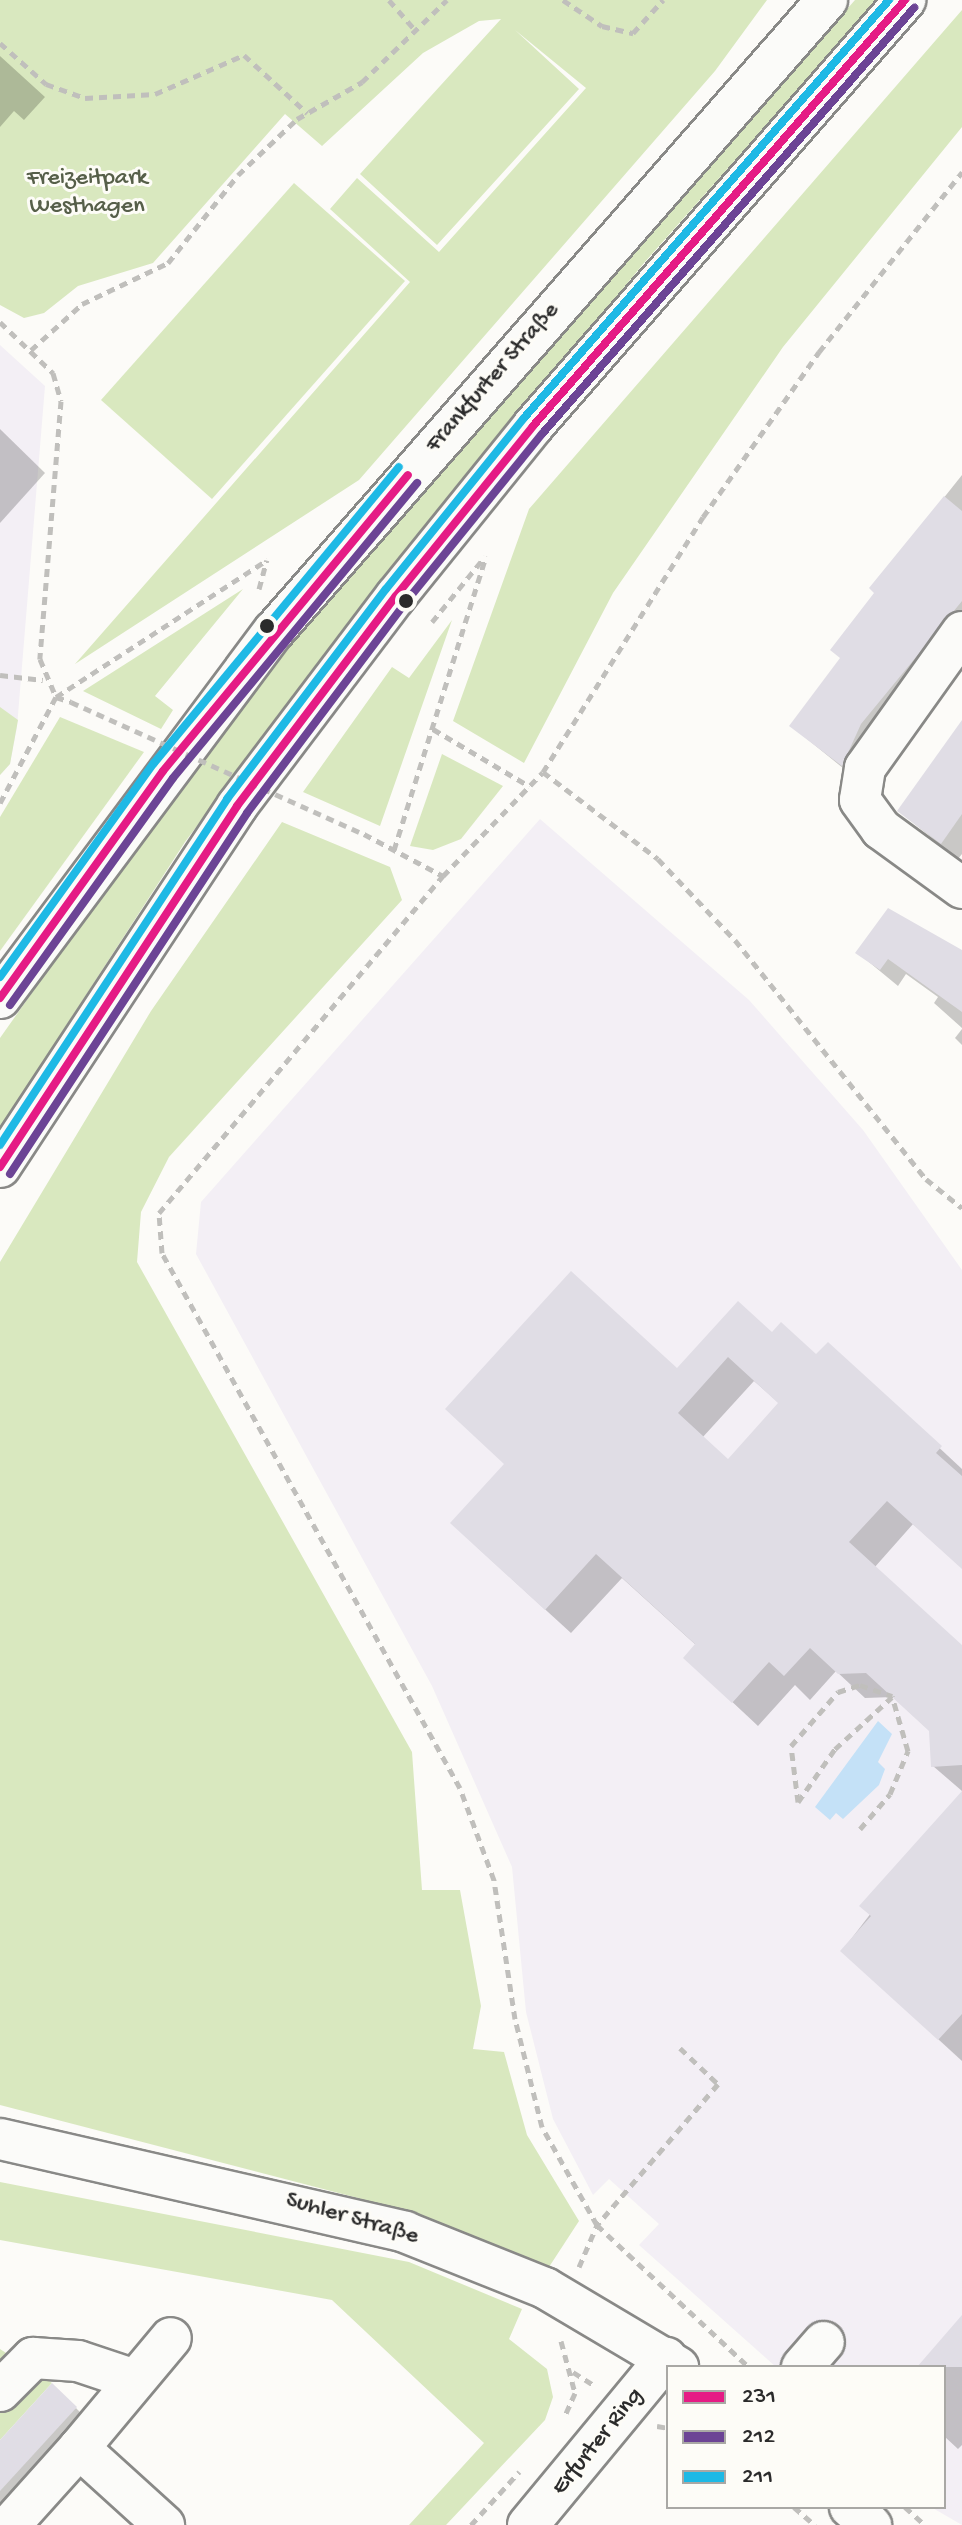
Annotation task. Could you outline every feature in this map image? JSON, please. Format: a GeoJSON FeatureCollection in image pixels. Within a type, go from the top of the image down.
{"type":"FeatureCollection","features":[{"type":"Feature","properties":{"kind":"street","name":"Frankfurter Straße"},"geometry":{"type":"LineString","coordinates":[[0,998],[274,631],[827,0]]}},
{"type":"Feature","properties":{"kind":"street"},"geometry":{"type":"LineString","coordinates":[[0,1167],[237,806],[396,596],[533,426],[905,0]]}},
{"type":"Feature","properties":{"kind":"street"},"geometry":{"type":"LineString","coordinates":[[962,632],[865,768],[860,800],[881,829],[962,888]]}},
{"type":"Feature","properties":{"kind":"street","name":"Suhler Straße"},"geometry":{"type":"LineString","coordinates":[[0,2139],[405,2232],[566,2299],[672,2362]]}},
{"type":"Feature","properties":{"kind":"street"},"geometry":{"type":"LineString","coordinates":[[10,2525],[171,2338]]}},
{"type":"Feature","properties":{"kind":"street"},"geometry":{"type":"LineString","coordinates":[[0,2391],[33,2358],[78,2361],[135,2380]]}},
{"type":"Feature","properties":{"kind":"street","name":"Erfurter Ring"},"geometry":{"type":"LineString","coordinates":[[528,2525],[666,2369]]}},
{"type":"Feature","properties":{"kind":"street"},"geometry":{"type":"LineString","coordinates":[[79,2448],[164,2525]]}},
{"type":"Feature","properties":{"kind":"street"},"geometry":{"type":"LineString","coordinates":[[852,2509],[871,2525]]}},
{"type":"Feature","properties":{"kind":"path"},"geometry":{"type":"LineString","coordinates":[[389,0],[415,30]]}},
{"type":"Feature","properties":{"kind":"path"},"geometry":{"type":"LineString","coordinates":[[31,350],[82,304],[168,263],[238,175],[307,113],[362,82],[447,0]]}},
{"type":"Feature","properties":{"kind":"path"},"geometry":{"type":"LineString","coordinates":[[563,0],[602,26],[633,33],[663,0]]}},
{"type":"Feature","properties":{"kind":"path"},"geometry":{"type":"LineString","coordinates":[[0,43],[46,84],[85,98],[155,94],[244,55],[307,113]]}},
{"type":"Feature","properties":{"kind":"path"},"geometry":{"type":"LineString","coordinates":[[747,2365],[597,2225],[542,2127],[515,2019],[494,1880],[460,1788],[162,1253],[159,1213],[184,1175],[443,876],[543,772],[703,517],[819,352],[962,172]]}},
{"type":"Feature","properties":{"kind":"path"},"geometry":{"type":"LineString","coordinates":[[0,322],[53,373],[61,401],[43,680],[56,697],[364,834],[443,876]]}},
{"type":"Feature","properties":{"kind":"path"},"geometry":{"type":"LineString","coordinates":[[394,850],[486,556],[432,622]]}},
{"type":"Feature","properties":{"kind":"path"},"geometry":{"type":"LineString","coordinates":[[0,803],[56,697],[267,560]]}},
{"type":"Feature","properties":{"kind":"path"},"geometry":{"type":"LineString","coordinates":[[0,675],[43,680]]}},
{"type":"Feature","properties":{"kind":"path"},"geometry":{"type":"LineString","coordinates":[[433,729],[529,786]]}},
{"type":"Feature","properties":{"kind":"path"},"geometry":{"type":"LineString","coordinates":[[543,772],[658,859],[735,940],[926,1179],[962,1208]]}},
{"type":"Feature","properties":{"kind":"path"},"geometry":{"type":"LineString","coordinates":[[860,1685],[892,1696],[835,1749],[798,1802],[791,1746],[838,1692],[860,1685]]}},
{"type":"Feature","properties":{"kind":"path"},"geometry":{"type":"LineString","coordinates":[[860,1829],[890,1794],[908,1751],[892,1696]]}},
{"type":"Feature","properties":{"kind":"path"},"geometry":{"type":"LineString","coordinates":[[558,2427],[575,2393],[558,2321],[597,2225],[718,2084],[680,2048]]}},
{"type":"Feature","properties":{"kind":"path"},"geometry":{"type":"LineString","coordinates":[[471,2525],[530,2460]]}},
{"type":"Feature","properties":{"kind":"path"},"geometry":{"type":"LineString","coordinates":[[796,2509],[815,2525]]}},
{"type":"Feature","properties":{"kind":"path"},"geometry":{"type":"LineString","coordinates":[[907,2509],[925,2525]]}},
{"type":"Feature","properties":{"kind":"shaded area"},"geometry":{"type":"Polygon","coordinates":[[[0,345],[45,386],[17,727],[10,764],[0,775],[0,345]]]}},
{"type":"Feature","properties":{"kind":"shaded area"},"geometry":{"type":"Polygon","coordinates":[[[540,819],[749,1000],[863,1130],[962,1270],[962,2525],[934,2509],[946,2509],[946,2365],[774,2365],[639,2245],[659,2224],[609,2179],[593,2195],[553,2119],[526,2012],[512,1867],[432,1686],[196,1254],[201,1202],[540,819]]]}},
{"type":"Feature","properties":{"kind":"green space","name":"Freizeitpark Westhagen"},"geometry":{"type":"Polygon","coordinates":[[[0,0],[767,0],[715,71],[359,480],[75,664],[410,282],[330,209],[357,178],[439,252],[586,88],[515,30],[579,89],[437,245],[360,174],[501,19],[479,21],[423,53],[322,146],[285,114],[153,263],[78,286],[44,313],[24,318],[0,305],[0,0]]]}},
{"type":"Feature","properties":{"kind":"green space"},"geometry":{"type":"Polygon","coordinates":[[[855,0],[877,0],[644,263],[349,622],[185,842],[0,1128],[0,1038],[152,823],[322,606],[855,0]]]}},
{"type":"Feature","properties":{"kind":"green space"},"geometry":{"type":"Polygon","coordinates":[[[962,10],[962,127],[783,347],[613,593],[524,763],[453,721],[529,509],[962,10]]]}},
{"type":"Feature","properties":{"kind":"green space"},"geometry":{"type":"Polygon","coordinates":[[[294,183],[405,281],[212,499],[101,400],[294,183]]]}},
{"type":"Feature","properties":{"kind":"green space"},"geometry":{"type":"Polygon","coordinates":[[[243,589],[155,696],[173,710],[161,729],[83,691],[243,589]]]}},
{"type":"Feature","properties":{"kind":"green space"},"geometry":{"type":"Polygon","coordinates":[[[452,620],[380,826],[303,792],[392,667],[409,678],[452,620]]]}},
{"type":"Feature","properties":{"kind":"green space"},"geometry":{"type":"Polygon","coordinates":[[[0,707],[18,720],[10,764],[0,775],[0,707]]]}},
{"type":"Feature","properties":{"kind":"green space"},"geometry":{"type":"Polygon","coordinates":[[[60,717],[144,752],[0,951],[0,817],[60,717]]]}},
{"type":"Feature","properties":{"kind":"green space"},"geometry":{"type":"Polygon","coordinates":[[[442,754],[503,786],[461,839],[433,850],[410,846],[442,754]]]}},
{"type":"Feature","properties":{"kind":"green space"},"geometry":{"type":"Polygon","coordinates":[[[282,822],[390,867],[402,900],[169,1157],[141,1212],[137,1262],[412,1752],[422,1890],[460,1890],[481,2006],[473,2049],[504,2052],[527,2135],[579,2221],[549,2267],[404,2210],[0,2105],[0,1262],[151,1011],[282,822]]]}},
{"type":"Feature","properties":{"kind":"green space"},"geometry":{"type":"Polygon","coordinates":[[[0,2182],[409,2262],[522,2309],[509,2339],[547,2369],[553,2397],[545,2420],[446,2525],[409,2525],[484,2443],[332,2300],[0,2240],[0,2182]]]}},
{"type":"Feature","properties":{"kind":"green space"},"geometry":{"type":"Polygon","coordinates":[[[0,2349],[52,2383],[0,2440],[0,2349]]]}},
{"type":"Feature","properties":{"kind":"water"},"geometry":{"type":"Polygon","coordinates":[[[878,1721],[892,1734],[878,1762],[885,1769],[879,1785],[843,1819],[836,1813],[830,1820],[815,1807],[878,1721]]]}},
{"type":"Feature","properties":{"kind":"building"},"geometry":{"type":"Polygon","coordinates":[[[944,496],[962,511],[962,601],[861,724],[842,766],[789,726],[840,658],[830,650],[874,593],[869,588],[944,496]]]}},
{"type":"Feature","properties":{"kind":"building"},"geometry":{"type":"Polygon","coordinates":[[[962,720],[962,814],[941,844],[897,811],[962,720]]]}},
{"type":"Feature","properties":{"kind":"building"},"geometry":{"type":"Polygon","coordinates":[[[888,908],[962,950],[962,1012],[888,959],[880,970],[855,953],[888,908]]]}},
{"type":"Feature","properties":{"kind":"building"},"geometry":{"type":"Polygon","coordinates":[[[571,1271],[677,1368],[738,1301],[772,1332],[781,1322],[816,1354],[828,1342],[942,1446],[936,1453],[962,1476],[962,1569],[887,1501],[849,1542],[962,1645],[962,1765],[931,1767],[929,1731],[866,1673],[838,1674],[810,1648],[784,1676],[769,1662],[732,1703],[683,1658],[695,1644],[596,1554],[545,1610],[450,1523],[504,1464],[445,1409],[571,1271]],[[728,1357],[678,1413],[728,1459],[778,1403],[728,1357]]]}},
{"type":"Feature","properties":{"kind":"building"},"geometry":{"type":"Polygon","coordinates":[[[962,1791],[962,2014],[938,2040],[840,1951],[871,1916],[859,1906],[962,1791]]]}},
{"type":"Feature","properties":{"kind":"building"},"geometry":{"type":"Polygon","coordinates":[[[962,2315],[962,2367],[919,2365],[962,2315]]]}},
{"type":"Feature","properties":{"kind":"building"},"geometry":{"type":"Polygon","coordinates":[[[52,2383],[77,2407],[0,2491],[0,2440],[52,2383]]]}},
{"type":"Feature","properties":{"kind":"transit line","name":"211"},"geometry":{"type":"LineString","coordinates":[[0,1145],[227,799],[386,589],[524,418],[889,0]]}},
{"type":"Feature","properties":{"kind":"transit line","name":"231"},"geometry":{"type":"LineString","coordinates":[[0,1167],[237,806],[396,596],[533,426],[905,0]]}},
{"type":"Feature","properties":{"kind":"transit line","name":"212"},"geometry":{"type":"LineString","coordinates":[[10,1174],[247,813],[405,603],[542,434],[914,8]]}},
{"type":"Feature","properties":{"kind":"transit line","name":"211"},"geometry":{"type":"LineString","coordinates":[[0,977],[154,763],[399,467]]}},
{"type":"Feature","properties":{"kind":"transit line","name":"231"},"geometry":{"type":"LineString","coordinates":[[0,998],[163,771],[408,475]]}},
{"type":"Feature","properties":{"kind":"transit line","name":"212"},"geometry":{"type":"LineString","coordinates":[[10,1005],[173,778],[417,483]]}}]}
